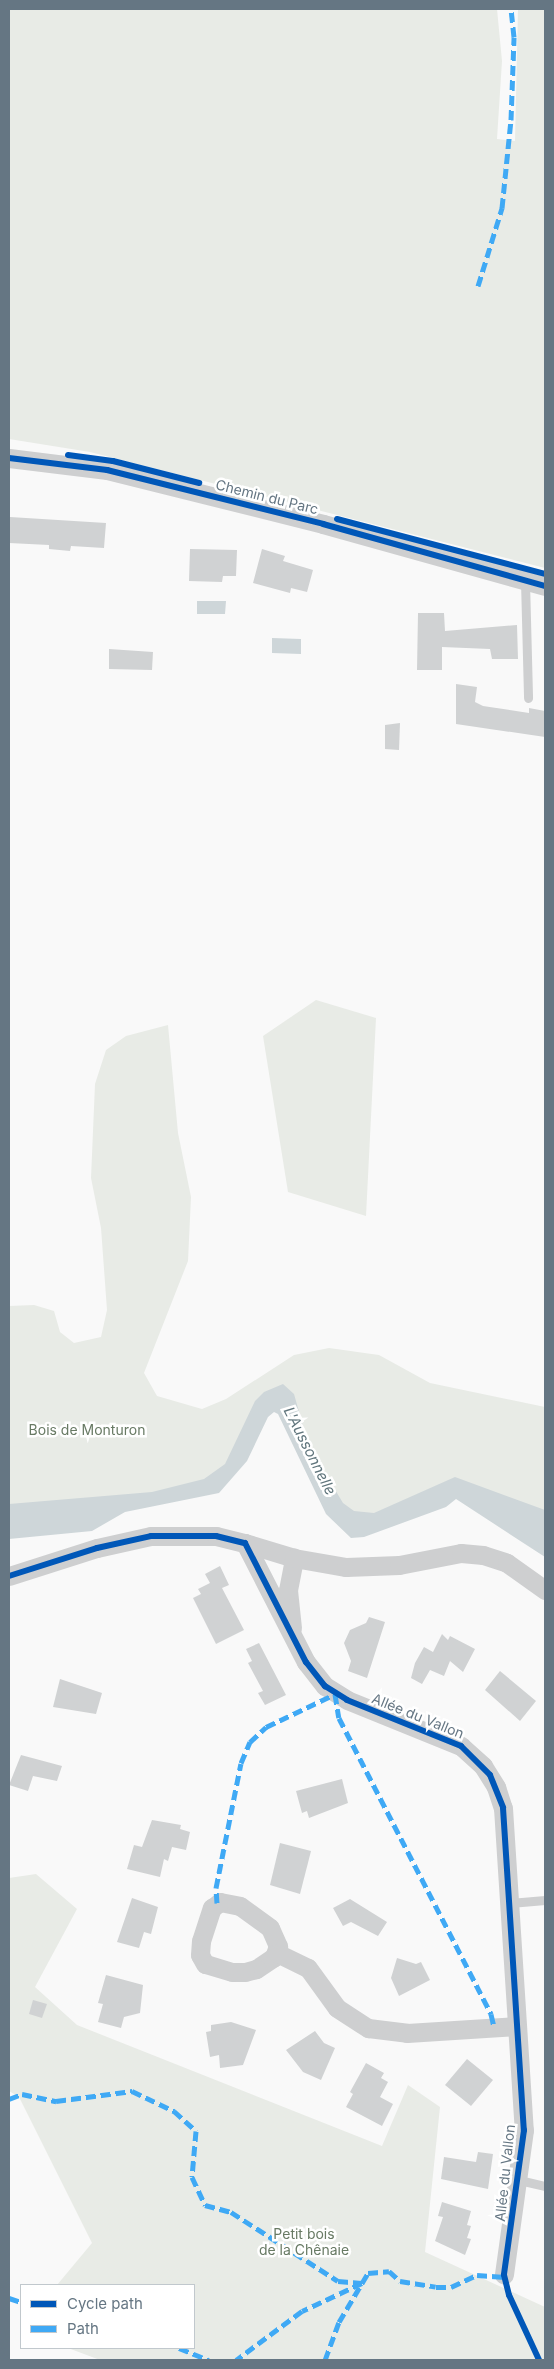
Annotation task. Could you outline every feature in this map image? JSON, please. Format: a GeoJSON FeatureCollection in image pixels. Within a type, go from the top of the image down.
{"type":"FeatureCollection","features":[{"type":"Feature","properties":{"kind":"street","name":"Chemin du Parc"},"geometry":{"type":"LineString","coordinates":[[9,458],[72,464],[117,472],[323,524],[545,586]]}},
{"type":"Feature","properties":{"kind":"street"},"geometry":{"type":"LineString","coordinates":[[9,1576],[97,1548],[151,1536],[216,1536],[294,1558],[346,1567],[399,1565],[461,1554],[483,1555],[507,1563],[545,1590]]}},
{"type":"Feature","properties":{"kind":"street","name":"Allée du Vallon"},"geometry":{"type":"LineString","coordinates":[[246,1543],[294,1639],[315,1675],[335,1694],[461,1746],[484,1766],[496,1787],[503,1808],[524,2130],[519,2180],[504,2275]]}},
{"type":"Feature","properties":{"kind":"street","name":"Allée du Vallon"},"geometry":{"type":"LineString","coordinates":[[294,1558],[288,1590],[294,1639]]}},
{"type":"Feature","properties":{"kind":"street"},"geometry":{"type":"LineString","coordinates":[[277,1953],[308,1968],[337,2008],[368,2028],[407,2033],[516,2026]]}},
{"type":"Feature","properties":{"kind":"lane"},"geometry":{"type":"LineString","coordinates":[[525,581],[528,698]]}},
{"type":"Feature","properties":{"kind":"lane"},"geometry":{"type":"LineString","coordinates":[[510,1903],[545,1900]]}},
{"type":"Feature","properties":{"kind":"lane","name":"Allée du Vallon"},"geometry":{"type":"LineString","coordinates":[[519,2180],[545,2186]]}},
{"type":"Feature","properties":{"kind":"green space"},"geometry":{"type":"Polygon","coordinates":[[[9,9],[497,9],[502,61],[497,139],[515,141],[518,9],[545,9],[545,568],[90,452],[9,439],[9,9]]]}},
{"type":"Feature","properties":{"kind":"green space"},"geometry":{"type":"Polygon","coordinates":[[[316,1000],[376,1018],[366,1216],[288,1192],[263,1036],[316,1000]]]}},
{"type":"Feature","properties":{"kind":"green space","name":"Bois de Monturon"},"geometry":{"type":"Polygon","coordinates":[[[168,1025],[178,1133],[191,1197],[188,1261],[144,1373],[157,1396],[202,1409],[226,1399],[294,1355],[329,1348],[379,1355],[430,1383],[545,1407],[545,1529],[446,1492],[351,1532],[280,1393],[220,1488],[9,1519],[9,1306],[34,1305],[54,1311],[60,1332],[74,1343],[101,1337],[107,1310],[101,1228],[91,1178],[95,1084],[106,1050],[126,1036],[168,1025]]]}},
{"type":"Feature","properties":{"kind":"green space","name":"Petit bois de la Chênaie"},"geometry":{"type":"Polygon","coordinates":[[[36,1874],[77,1909],[35,1987],[77,2025],[382,2146],[408,2085],[440,2107],[425,2252],[545,2307],[545,2360],[100,2360],[71,2349],[195,2349],[195,2284],[58,2284],[92,2243],[19,2097],[9,2091],[9,1878],[36,1874]]]}},
{"type":"Feature","properties":{"kind":"water"},"geometry":{"type":"Polygon","coordinates":[[[197,601],[226,601],[225,614],[197,614],[197,601]]]}},
{"type":"Feature","properties":{"kind":"water"},"geometry":{"type":"Polygon","coordinates":[[[272,638],[301,639],[301,654],[272,653],[272,638]]]}},
{"type":"Feature","properties":{"kind":"water","name":"L'Aussonnelle"},"geometry":{"type":"Polygon","coordinates":[[[283,1384],[294,1394],[305,1433],[322,1468],[343,1503],[354,1511],[374,1513],[455,1477],[545,1510],[545,1557],[456,1499],[446,1507],[364,1537],[351,1538],[326,1514],[278,1414],[274,1412],[268,1417],[247,1461],[219,1493],[125,1512],[92,1531],[9,1539],[9,1504],[152,1492],[204,1479],[225,1464],[255,1401],[264,1392],[283,1384]]]}},
{"type":"Feature","properties":{"kind":"building"},"geometry":{"type":"Polygon","coordinates":[[[10,517],[106,523],[104,548],[71,546],[70,551],[49,549],[49,545],[9,543],[10,517]]]}},
{"type":"Feature","properties":{"kind":"building"},"geometry":{"type":"Polygon","coordinates":[[[190,549],[237,550],[236,576],[223,576],[222,582],[189,581],[190,549]]]}},
{"type":"Feature","properties":{"kind":"building"},"geometry":{"type":"Polygon","coordinates":[[[262,549],[285,556],[283,561],[313,570],[307,592],[291,588],[290,593],[253,583],[262,549]]]}},
{"type":"Feature","properties":{"kind":"building"},"geometry":{"type":"Polygon","coordinates":[[[418,613],[444,613],[445,631],[517,625],[518,659],[492,659],[490,649],[442,647],[442,670],[417,670],[418,613]]]}},
{"type":"Feature","properties":{"kind":"building"},"geometry":{"type":"Polygon","coordinates":[[[109,649],[153,652],[152,670],[109,669],[109,649]]]}},
{"type":"Feature","properties":{"kind":"building"},"geometry":{"type":"Polygon","coordinates":[[[456,684],[477,687],[475,702],[483,706],[529,713],[529,708],[545,711],[545,737],[456,724],[456,684]]]}},
{"type":"Feature","properties":{"kind":"building"},"geometry":{"type":"Polygon","coordinates":[[[400,723],[399,750],[385,749],[385,725],[400,723]]]}},
{"type":"Feature","properties":{"kind":"building"},"geometry":{"type":"Polygon","coordinates":[[[220,1566],[229,1585],[222,1588],[244,1630],[216,1644],[193,1598],[201,1594],[198,1589],[210,1583],[205,1574],[220,1566]]]}},
{"type":"Feature","properties":{"kind":"building"},"geometry":{"type":"Polygon","coordinates":[[[369,1617],[385,1622],[367,1678],[348,1671],[351,1661],[344,1643],[350,1630],[366,1623],[369,1617]]]}},
{"type":"Feature","properties":{"kind":"building"},"geometry":{"type":"Polygon","coordinates":[[[442,1634],[448,1640],[450,1636],[475,1649],[463,1672],[450,1661],[444,1676],[430,1670],[422,1684],[411,1678],[415,1663],[424,1647],[433,1652],[442,1634]]]}},
{"type":"Feature","properties":{"kind":"building"},"geometry":{"type":"Polygon","coordinates":[[[259,1643],[286,1695],[265,1705],[258,1693],[263,1691],[248,1663],[252,1661],[246,1649],[259,1643]]]}},
{"type":"Feature","properties":{"kind":"building"},"geometry":{"type":"Polygon","coordinates":[[[500,1671],[536,1701],[520,1721],[485,1690],[500,1671]]]}},
{"type":"Feature","properties":{"kind":"building"},"geometry":{"type":"Polygon","coordinates":[[[60,1679],[102,1693],[96,1714],[53,1707],[60,1679]]]}},
{"type":"Feature","properties":{"kind":"building"},"geometry":{"type":"Polygon","coordinates":[[[21,1755],[62,1766],[57,1781],[33,1776],[28,1791],[9,1785],[21,1755]]]}},
{"type":"Feature","properties":{"kind":"building"},"geometry":{"type":"Polygon","coordinates":[[[342,1779],[348,1803],[309,1818],[307,1811],[302,1813],[296,1791],[342,1779]]]}},
{"type":"Feature","properties":{"kind":"building"},"geometry":{"type":"Polygon","coordinates":[[[152,1820],[181,1825],[180,1829],[190,1832],[186,1850],[172,1847],[168,1861],[164,1859],[160,1877],[127,1869],[134,1845],[142,1847],[152,1820]]]}},
{"type":"Feature","properties":{"kind":"building"},"geometry":{"type":"Polygon","coordinates":[[[280,1843],[311,1851],[300,1894],[270,1885],[280,1843]]]}},
{"type":"Feature","properties":{"kind":"building"},"geometry":{"type":"Polygon","coordinates":[[[132,1898],[158,1907],[151,1934],[144,1932],[139,1948],[117,1942],[132,1898]]]}},
{"type":"Feature","properties":{"kind":"building"},"geometry":{"type":"Polygon","coordinates":[[[350,1899],[387,1922],[378,1936],[351,1922],[343,1926],[333,1908],[350,1899]]]}},
{"type":"Feature","properties":{"kind":"building"},"geometry":{"type":"Polygon","coordinates":[[[397,1958],[416,1964],[421,1962],[430,1980],[399,1996],[391,1978],[397,1958]]]}},
{"type":"Feature","properties":{"kind":"building"},"geometry":{"type":"Polygon","coordinates":[[[106,1975],[143,1985],[140,2013],[124,2017],[121,2028],[98,2022],[103,2004],[98,2003],[106,1975]]]}},
{"type":"Feature","properties":{"kind":"building"},"geometry":{"type":"Polygon","coordinates":[[[33,2000],[47,2004],[42,2018],[29,2014],[33,2000]]]}},
{"type":"Feature","properties":{"kind":"building"},"geometry":{"type":"Polygon","coordinates":[[[231,2022],[256,2030],[243,2065],[220,2068],[219,2055],[210,2057],[206,2032],[211,2031],[211,2025],[231,2022]]]}},
{"type":"Feature","properties":{"kind":"building"},"geometry":{"type":"Polygon","coordinates":[[[315,2031],[324,2043],[335,2048],[321,2080],[303,2072],[286,2050],[315,2031]]]}},
{"type":"Feature","properties":{"kind":"building"},"geometry":{"type":"Polygon","coordinates":[[[467,2059],[493,2080],[471,2106],[445,2085],[467,2059]]]}},
{"type":"Feature","properties":{"kind":"building"},"geometry":{"type":"Polygon","coordinates":[[[366,2063],[384,2073],[381,2078],[388,2082],[380,2097],[393,2104],[382,2126],[346,2107],[353,2094],[350,2092],[366,2063]]]}},
{"type":"Feature","properties":{"kind":"building"},"geometry":{"type":"Polygon","coordinates":[[[478,2152],[493,2154],[488,2189],[441,2179],[444,2157],[476,2162],[478,2152]]]}},
{"type":"Feature","properties":{"kind":"building"},"geometry":{"type":"Polygon","coordinates":[[[442,2202],[471,2211],[467,2225],[471,2226],[467,2238],[471,2239],[465,2255],[435,2241],[443,2217],[438,2216],[442,2202]]]}},
{"type":"Feature","properties":{"kind":"marked path"},"geometry":{"type":"LineString","coordinates":[[478,286],[502,208],[511,120],[514,37],[511,9]]}},
{"type":"Feature","properties":{"kind":"marked path"},"geometry":{"type":"LineString","coordinates":[[217,1903],[216,1888],[241,1763],[250,1742],[266,1727],[335,1694],[339,1718],[491,2014],[494,2027]]}},
{"type":"Feature","properties":{"kind":"marked path"},"geometry":{"type":"LineString","coordinates":[[9,2099],[22,2094],[56,2101],[132,2091],[174,2111],[196,2131],[192,2177],[205,2205],[231,2212],[338,2281],[362,2283],[302,2311],[236,2360]]}},
{"type":"Feature","properties":{"kind":"marked path"},"geometry":{"type":"LineString","coordinates":[[325,2360],[339,2322],[368,2273],[389,2271],[400,2281],[436,2287],[451,2287],[477,2275],[505,2277]]}},
{"type":"Feature","properties":{"kind":"marked path"},"geometry":{"type":"LineString","coordinates":[[9,2298],[20,2302]]}},
{"type":"Feature","properties":{"kind":"marked path"},"geometry":{"type":"LineString","coordinates":[[182,2349],[209,2360]]}},
{"type":"Feature","properties":{"kind":"cycle path"},"geometry":{"type":"LineString","coordinates":[[68,455],[113,461],[199,483]]}},
{"type":"Feature","properties":{"kind":"cycle path"},"geometry":{"type":"LineString","coordinates":[[9,458],[107,470],[323,524],[545,586]]}},
{"type":"Feature","properties":{"kind":"cycle path"},"geometry":{"type":"LineString","coordinates":[[337,519],[545,574]]}},
{"type":"Feature","properties":{"kind":"cycle path"},"geometry":{"type":"LineString","coordinates":[[9,1576],[97,1548],[151,1536],[216,1536],[245,1543],[306,1662],[325,1686],[347,1700],[461,1746],[490,1775],[503,1808],[524,2130],[504,2275],[509,2295],[539,2360]]}}]}
